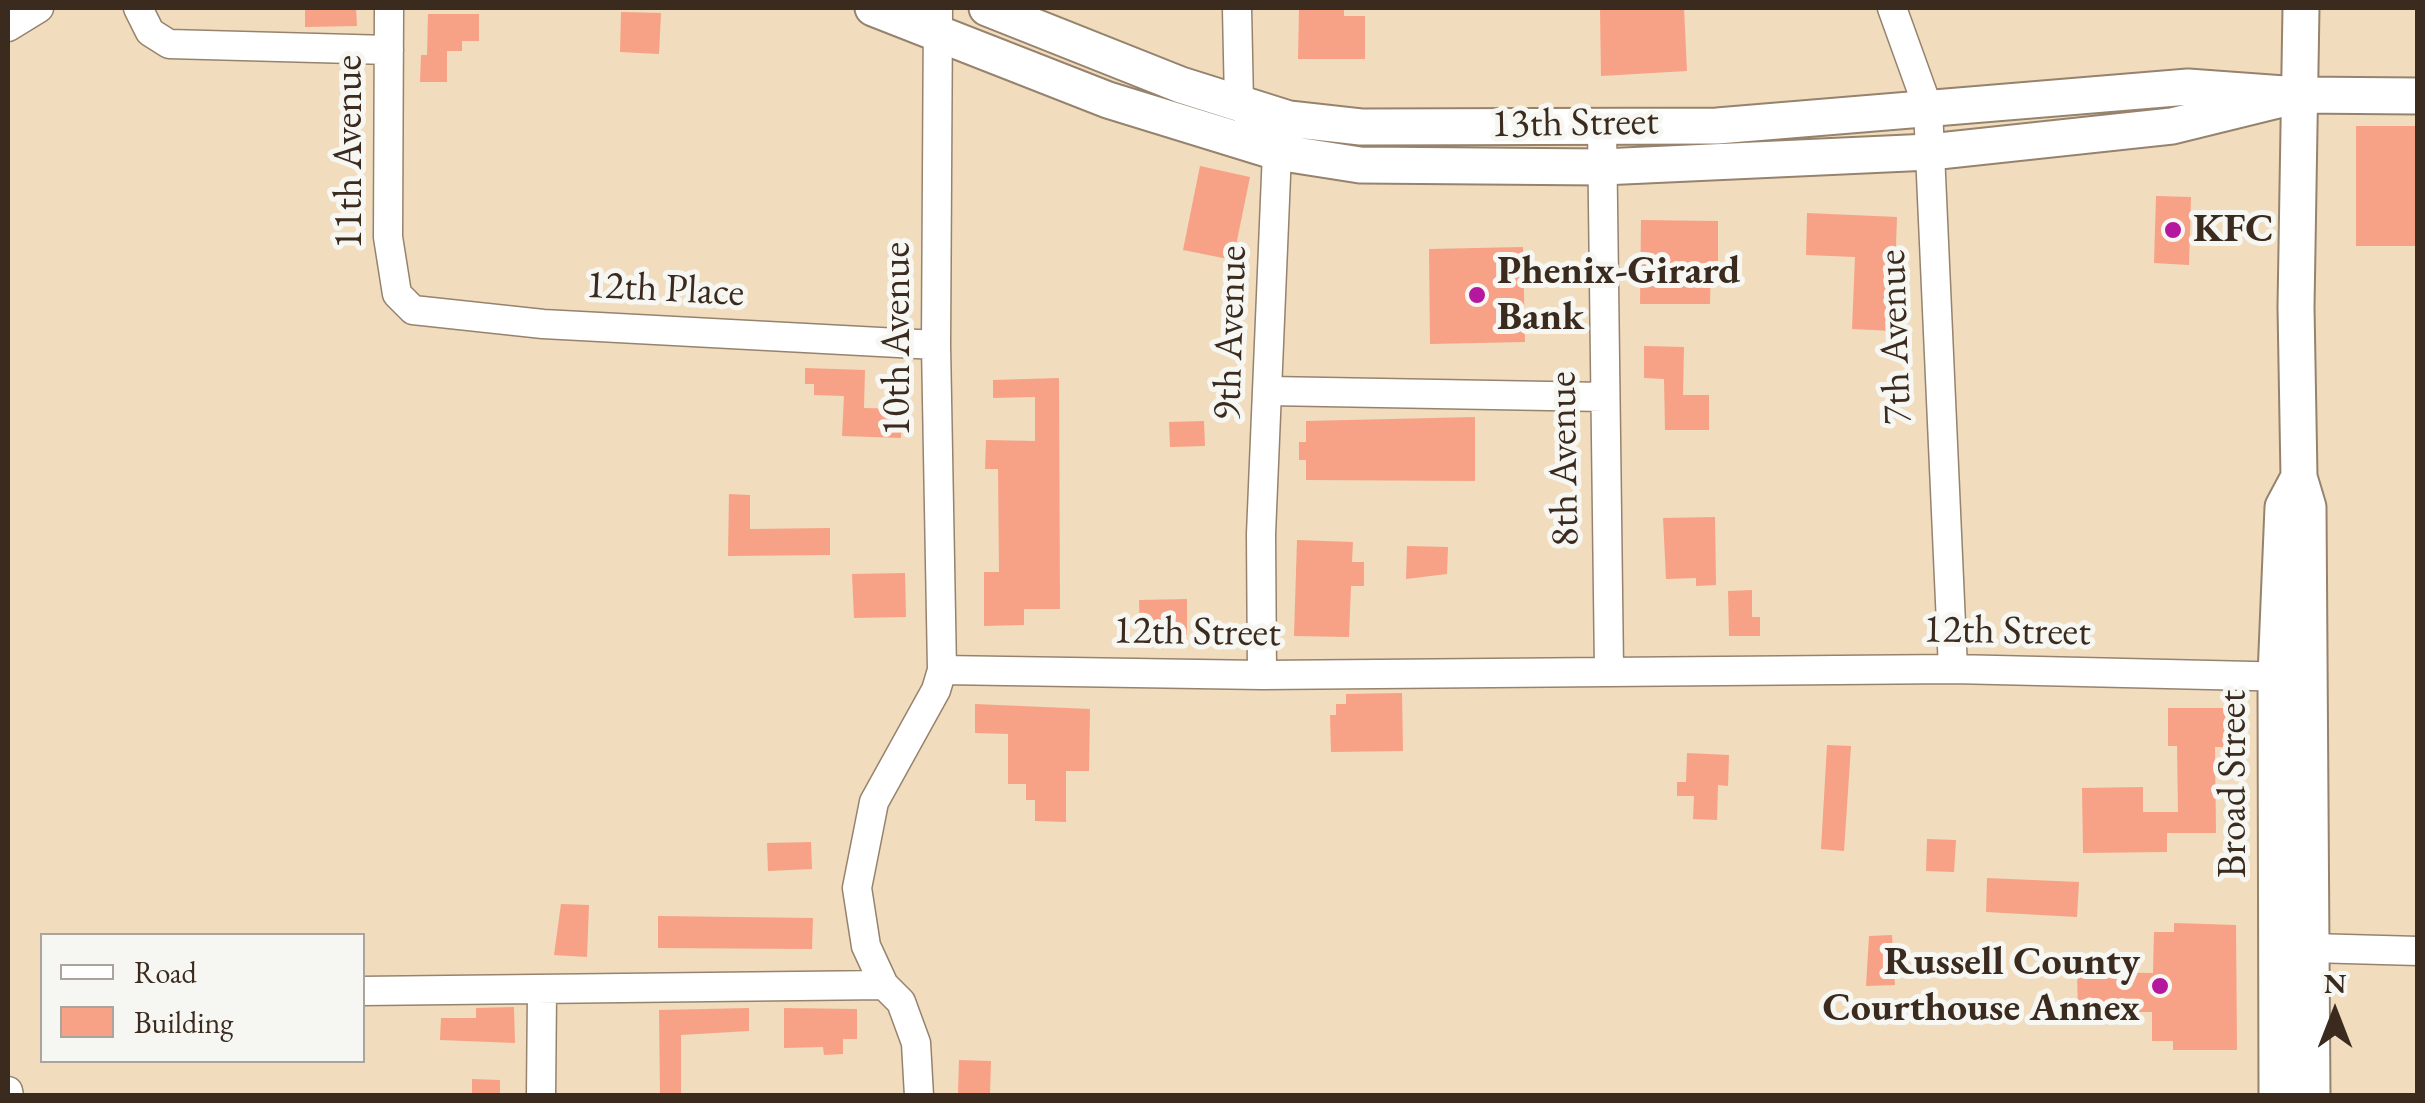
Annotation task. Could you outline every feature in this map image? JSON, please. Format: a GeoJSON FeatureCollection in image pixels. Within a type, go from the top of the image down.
{"type":"FeatureCollection","features":[{"type":"Feature","properties":{"kind":"main road","name":"13th Street"},"geometry":{"type":"LineString","coordinates":[[874,8],[938,20],[1108,100],[1276,152],[1360,165],[1602,168],[1930,152],[2172,126],[2298,95]]}},
{"type":"Feature","properties":{"kind":"main road","name":"13th Street"},"geometry":{"type":"LineString","coordinates":[[987,8],[1119,63],[1238,103],[1290,118],[1361,127],[1602,127],[1825,120],[2188,87],[2298,95],[2418,96]]}},
{"type":"Feature","properties":{"kind":"main road","name":"Broad Street"},"geometry":{"type":"LineString","coordinates":[[2301,8],[2299,477],[2282,507],[2311,948],[2312,1096]]}},
{"type":"Feature","properties":{"kind":"main road","name":"Broad Street"},"geometry":{"type":"LineString","coordinates":[[2278,1096],[2293,676]]}},
{"type":"Feature","properties":{"kind":"street"},"geometry":{"type":"LineString","coordinates":[[8,27],[38,8]]}},
{"type":"Feature","properties":{"kind":"street"},"geometry":{"type":"LineString","coordinates":[[138,8],[150,32],[169,44],[389,50]]}},
{"type":"Feature","properties":{"kind":"street","name":"11th Avenue"},"geometry":{"type":"LineString","coordinates":[[389,8],[388,238],[398,294]]}},
{"type":"Feature","properties":{"kind":"street"},"geometry":{"type":"LineString","coordinates":[[1237,8],[1238,103],[1276,152]]}},
{"type":"Feature","properties":{"kind":"street","name":"7th Avenue"},"geometry":{"type":"LineString","coordinates":[[1892,8],[1928,108],[1953,669]]}},
{"type":"Feature","properties":{"kind":"street","name":"10th Avenue"},"geometry":{"type":"LineString","coordinates":[[938,20],[936,345],[942,670]]}},
{"type":"Feature","properties":{"kind":"street","name":"8th Avenue"},"geometry":{"type":"LineString","coordinates":[[1602,127],[1608,670]]}},
{"type":"Feature","properties":{"kind":"street","name":"9th Avenue"},"geometry":{"type":"LineString","coordinates":[[1262,676],[1262,534],[1276,152]]}},
{"type":"Feature","properties":{"kind":"street","name":"12th Place"},"geometry":{"type":"LineString","coordinates":[[398,294],[413,310],[543,324],[936,345]]}},
{"type":"Feature","properties":{"kind":"street"},"geometry":{"type":"LineString","coordinates":[[1269,391],[1604,397]]}},
{"type":"Feature","properties":{"kind":"street","name":"12th Street"},"geometry":{"type":"LineString","coordinates":[[942,670],[1262,676],[1953,669],[2293,676]]}},
{"type":"Feature","properties":{"kind":"street"},"geometry":{"type":"LineString","coordinates":[[919,1096],[916,1043],[900,1002],[884,985],[860,926],[857,888],[874,802],[936,690],[942,670]]}},
{"type":"Feature","properties":{"kind":"street"},"geometry":{"type":"LineString","coordinates":[[2311,948],[2418,951]]}},
{"type":"Feature","properties":{"kind":"street"},"geometry":{"type":"LineString","coordinates":[[365,991],[542,992],[884,985]]}},
{"type":"Feature","properties":{"kind":"street"},"geometry":{"type":"LineString","coordinates":[[541,1096],[542,992]]}},
{"type":"Feature","properties":{"kind":"building"},"geometry":{"type":"Polygon","coordinates":[[[305,8],[356,8],[357,26],[305,27],[305,8]]]}},
{"type":"Feature","properties":{"kind":"building"},"geometry":{"type":"Polygon","coordinates":[[[1299,8],[1344,8],[1344,16],[1365,16],[1365,59],[1298,59],[1299,8]]]}},
{"type":"Feature","properties":{"kind":"building"},"geometry":{"type":"Polygon","coordinates":[[[1600,8],[1684,8],[1687,71],[1601,76],[1600,8]]]}},
{"type":"Feature","properties":{"kind":"building"},"geometry":{"type":"Polygon","coordinates":[[[621,12],[661,13],[659,54],[620,52],[621,12]]]}},
{"type":"Feature","properties":{"kind":"building"},"geometry":{"type":"Polygon","coordinates":[[[428,14],[479,14],[479,41],[462,41],[462,51],[447,51],[447,82],[420,82],[421,55],[427,55],[428,14]]]}},
{"type":"Feature","properties":{"kind":"building"},"geometry":{"type":"Polygon","coordinates":[[[2356,126],[2418,126],[2418,246],[2356,246],[2356,126]]]}},
{"type":"Feature","properties":{"kind":"building"},"geometry":{"type":"Polygon","coordinates":[[[1200,166],[1250,177],[1233,260],[1183,250],[1200,166]]]}},
{"type":"Feature","properties":{"kind":"building","name":"KFC"},"geometry":{"type":"Polygon","coordinates":[[[2156,196],[2191,197],[2189,265],[2154,263],[2156,196]]]}},
{"type":"Feature","properties":{"kind":"building"},"geometry":{"type":"Polygon","coordinates":[[[1807,213],[1897,217],[1893,331],[1852,329],[1855,257],[1806,255],[1807,213]]]}},
{"type":"Feature","properties":{"kind":"building"},"geometry":{"type":"Polygon","coordinates":[[[1641,220],[1718,221],[1718,263],[1711,263],[1710,304],[1640,304],[1641,220]]]}},
{"type":"Feature","properties":{"kind":"building","name":"Phenix-Girard Bank"},"geometry":{"type":"Polygon","coordinates":[[[1523,247],[1525,342],[1430,344],[1429,249],[1523,247]]]}},
{"type":"Feature","properties":{"kind":"building"},"geometry":{"type":"Polygon","coordinates":[[[1644,346],[1684,347],[1683,395],[1709,395],[1709,430],[1665,430],[1664,379],[1644,378],[1644,346]]]}},
{"type":"Feature","properties":{"kind":"building"},"geometry":{"type":"Polygon","coordinates":[[[805,368],[865,370],[864,408],[902,409],[901,438],[842,436],[844,396],[814,395],[814,384],[805,384],[805,368]]]}},
{"type":"Feature","properties":{"kind":"building"},"geometry":{"type":"Polygon","coordinates":[[[1059,378],[1060,609],[1024,609],[1024,625],[984,626],[984,572],[999,572],[998,469],[985,469],[986,440],[1035,441],[1035,397],[993,398],[993,380],[1059,378]]]}},
{"type":"Feature","properties":{"kind":"building"},"geometry":{"type":"Polygon","coordinates":[[[1475,417],[1475,481],[1306,480],[1306,460],[1299,460],[1299,442],[1306,442],[1306,421],[1475,417]]]}},
{"type":"Feature","properties":{"kind":"building"},"geometry":{"type":"Polygon","coordinates":[[[1204,421],[1205,446],[1170,447],[1169,422],[1204,421]]]}},
{"type":"Feature","properties":{"kind":"building"},"geometry":{"type":"Polygon","coordinates":[[[729,494],[750,495],[750,529],[830,528],[830,555],[728,556],[729,494]]]}},
{"type":"Feature","properties":{"kind":"building"},"geometry":{"type":"Polygon","coordinates":[[[1715,517],[1716,585],[1696,586],[1696,578],[1666,579],[1663,518],[1715,517]]]}},
{"type":"Feature","properties":{"kind":"building"},"geometry":{"type":"Polygon","coordinates":[[[1297,540],[1353,542],[1352,562],[1364,562],[1364,586],[1351,586],[1349,637],[1294,636],[1297,540]]]}},
{"type":"Feature","properties":{"kind":"building"},"geometry":{"type":"Polygon","coordinates":[[[1407,546],[1448,547],[1447,574],[1406,579],[1407,546]]]}},
{"type":"Feature","properties":{"kind":"building"},"geometry":{"type":"Polygon","coordinates":[[[905,573],[906,617],[854,618],[852,574],[905,573]]]}},
{"type":"Feature","properties":{"kind":"building"},"geometry":{"type":"Polygon","coordinates":[[[1752,590],[1752,617],[1760,617],[1760,636],[1729,636],[1728,591],[1752,590]]]}},
{"type":"Feature","properties":{"kind":"building"},"geometry":{"type":"Polygon","coordinates":[[[1187,599],[1187,635],[1140,636],[1139,600],[1187,599]]]}},
{"type":"Feature","properties":{"kind":"building"},"geometry":{"type":"Polygon","coordinates":[[[1402,693],[1403,751],[1331,752],[1330,715],[1336,715],[1336,704],[1346,704],[1346,694],[1402,693]]]}},
{"type":"Feature","properties":{"kind":"building"},"geometry":{"type":"Polygon","coordinates":[[[975,704],[1090,709],[1089,771],[1066,771],[1066,822],[1035,821],[1035,800],[1026,800],[1026,784],[1008,784],[1008,734],[975,733],[975,704]]]}},
{"type":"Feature","properties":{"kind":"building"},"geometry":{"type":"Polygon","coordinates":[[[2168,708],[2234,708],[2235,747],[2215,747],[2216,833],[2167,833],[2167,852],[2083,853],[2082,788],[2143,787],[2143,812],[2178,812],[2177,746],[2168,746],[2168,708]]]}},
{"type":"Feature","properties":{"kind":"building"},"geometry":{"type":"Polygon","coordinates":[[[1827,745],[1851,746],[1844,851],[1821,849],[1827,745]]]}},
{"type":"Feature","properties":{"kind":"building"},"geometry":{"type":"Polygon","coordinates":[[[1687,753],[1729,755],[1728,786],[1718,785],[1717,820],[1693,819],[1694,796],[1677,796],[1677,782],[1686,782],[1687,753]]]}},
{"type":"Feature","properties":{"kind":"building"},"geometry":{"type":"Polygon","coordinates":[[[1927,839],[1956,840],[1954,872],[1926,871],[1927,839]]]}},
{"type":"Feature","properties":{"kind":"building"},"geometry":{"type":"Polygon","coordinates":[[[811,842],[812,869],[768,871],[767,843],[811,842]]]}},
{"type":"Feature","properties":{"kind":"building"},"geometry":{"type":"Polygon","coordinates":[[[1987,878],[2079,882],[2077,917],[1986,912],[1987,878]]]}},
{"type":"Feature","properties":{"kind":"building"},"geometry":{"type":"Polygon","coordinates":[[[561,904],[589,905],[587,957],[554,955],[561,904]]]}},
{"type":"Feature","properties":{"kind":"building"},"geometry":{"type":"Polygon","coordinates":[[[658,916],[813,918],[812,949],[658,948],[658,916]]]}},
{"type":"Feature","properties":{"kind":"building"},"geometry":{"type":"Polygon","coordinates":[[[2174,923],[2236,925],[2237,1050],[2173,1050],[2173,1041],[2152,1041],[2152,1012],[2078,1012],[2077,972],[2153,973],[2154,932],[2174,932],[2174,923]]]}},
{"type":"Feature","properties":{"kind":"building"},"geometry":{"type":"Polygon","coordinates":[[[1892,935],[1895,985],[1866,986],[1869,936],[1892,935]]]}},
{"type":"Feature","properties":{"kind":"building"},"geometry":{"type":"Polygon","coordinates":[[[514,1007],[515,1043],[440,1040],[441,1018],[476,1018],[476,1008],[514,1007]]]}},
{"type":"Feature","properties":{"kind":"building"},"geometry":{"type":"Polygon","coordinates":[[[749,1008],[749,1031],[681,1035],[681,1096],[660,1096],[659,1010],[749,1008]]]}},
{"type":"Feature","properties":{"kind":"building"},"geometry":{"type":"Polygon","coordinates":[[[784,1008],[857,1009],[857,1039],[843,1039],[843,1054],[824,1055],[823,1047],[784,1048],[784,1008]]]}},
{"type":"Feature","properties":{"kind":"building"},"geometry":{"type":"Polygon","coordinates":[[[959,1060],[991,1061],[990,1095],[958,1094],[959,1060]]]}},
{"type":"Feature","properties":{"kind":"building"},"geometry":{"type":"Polygon","coordinates":[[[472,1079],[500,1080],[500,1096],[472,1096],[472,1079]]]}},
{"type":"Feature","properties":{"kind":"place","name":"KFC"},"geometry":{"type":"Point","coordinates":[2173,230]}},
{"type":"Feature","properties":{"kind":"place","name":"Phenix-Girard Bank"},"geometry":{"type":"Point","coordinates":[1477,295]}},
{"type":"Feature","properties":{"kind":"place","name":"Russell County Courthouse Annex"},"geometry":{"type":"Point","coordinates":[2160,986]}}]}
